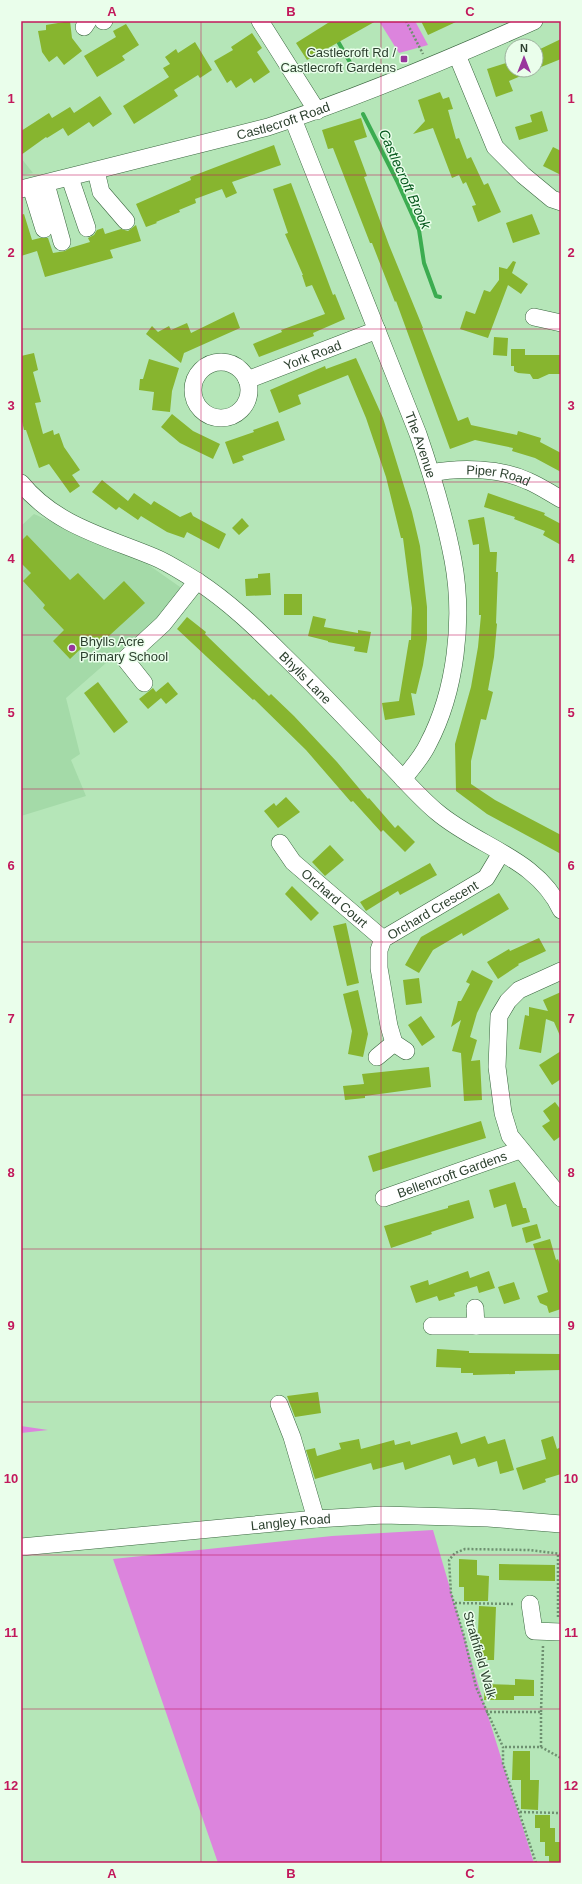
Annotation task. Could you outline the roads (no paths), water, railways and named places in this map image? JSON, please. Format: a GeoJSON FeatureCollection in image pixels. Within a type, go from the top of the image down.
{"type":"FeatureCollection","features":[{"type":"Feature","properties":{"kind":"street"},"geometry":{"type":"LineString","coordinates":[[260,21],[317,110]]}},
{"type":"Feature","properties":{"kind":"street","name":"Castlecroft Road"},"geometry":{"type":"LineString","coordinates":[[32,187],[268,127],[293,119],[429,67],[534,21]]}},
{"type":"Feature","properties":{"kind":"street"},"geometry":{"type":"LineString","coordinates":[[457,55],[495,147],[523,175],[552,199],[561,202]]}},
{"type":"Feature","properties":{"kind":"street","name":"The Avenue"},"geometry":{"type":"LineString","coordinates":[[293,119],[377,330],[431,473],[453,561],[458,612],[456,641],[450,680],[444,706],[435,730],[421,757],[403,779]]}},
{"type":"Feature","properties":{"kind":"street"},"geometry":{"type":"LineString","coordinates":[[96,171],[102,192],[126,221]]}},
{"type":"Feature","properties":{"kind":"street"},"geometry":{"type":"LineString","coordinates":[[70,178],[87,228]]}},
{"type":"Feature","properties":{"kind":"street"},"geometry":{"type":"LineString","coordinates":[[32,187],[44,229]]}},
{"type":"Feature","properties":{"kind":"street"},"geometry":{"type":"LineString","coordinates":[[32,187],[62,242]]}},
{"type":"Feature","properties":{"kind":"street"},"geometry":{"type":"LineString","coordinates":[[534,316],[561,323]]}},
{"type":"Feature","properties":{"kind":"street","name":"York Road"},"geometry":{"type":"LineString","coordinates":[[247,380],[377,330]]}},
{"type":"Feature","properties":{"kind":"street","name":"Piper Road"},"geometry":{"type":"LineString","coordinates":[[431,473],[452,469],[492,471],[527,480],[561,499]]}},
{"type":"Feature","properties":{"kind":"street","name":"Bhylls Lane"},"geometry":{"type":"LineString","coordinates":[[21,483],[32,497],[76,527],[157,558],[197,581],[224,599],[306,677],[403,779],[438,813],[454,825],[532,872],[545,884],[559,902]]}},
{"type":"Feature","properties":{"kind":"street"},"geometry":{"type":"LineString","coordinates":[[144,683],[125,659],[163,624],[197,581]]}},
{"type":"Feature","properties":{"kind":"street","name":"Orchard Court"},"geometry":{"type":"LineString","coordinates":[[290,848],[293,862],[383,939]]}},
{"type":"Feature","properties":{"kind":"street","name":"Orchard Crescent"},"geometry":{"type":"LineString","coordinates":[[377,1056],[400,1047],[389,1026],[379,968],[379,950],[383,939],[486,878],[501,854]]}},
{"type":"Feature","properties":{"kind":"street","name":"Bellencroft Gardens"},"geometry":{"type":"LineString","coordinates":[[561,971],[519,990],[508,1001],[499,1016],[497,1067],[503,1113],[510,1136],[561,1198]]}},
{"type":"Feature","properties":{"kind":"street","name":"Bellencroft Gardens"},"geometry":{"type":"LineString","coordinates":[[384,1198],[520,1150]]}},
{"type":"Feature","properties":{"kind":"street"},"geometry":{"type":"LineString","coordinates":[[475,1308],[476,1326]]}},
{"type":"Feature","properties":{"kind":"street"},"geometry":{"type":"LineString","coordinates":[[432,1326],[561,1326]]}},
{"type":"Feature","properties":{"kind":"street"},"geometry":{"type":"LineString","coordinates":[[280,1404],[292,1437],[316,1519]]}},
{"type":"Feature","properties":{"kind":"street","name":"Langley Road"},"geometry":{"type":"LineString","coordinates":[[21,1547],[316,1519],[383,1515],[488,1518],[561,1524]]}},
{"type":"Feature","properties":{"kind":"street"},"geometry":{"type":"LineString","coordinates":[[530,1604],[534,1631],[554,1631]]}},
{"type":"Feature","properties":{"kind":"waterway","name":"Castlecroft Brook"},"geometry":{"type":"LineString","coordinates":[[336,38],[355,71]]}},
{"type":"Feature","properties":{"kind":"waterway","name":"Castlecroft Brook"},"geometry":{"type":"LineString","coordinates":[[363,114],[397,181],[419,230],[424,263],[436,296],[440,297]]}},
{"type":"Feature","properties":{"kind":"place","name":"Castlecroft Rd / Castlecroft Gardens"},"geometry":{"type":"Point","coordinates":[404,59]}},
{"type":"Feature","properties":{"kind":"place","name":"Bhylls Acre Primary School"},"geometry":{"type":"Point","coordinates":[72,648]}}]}
